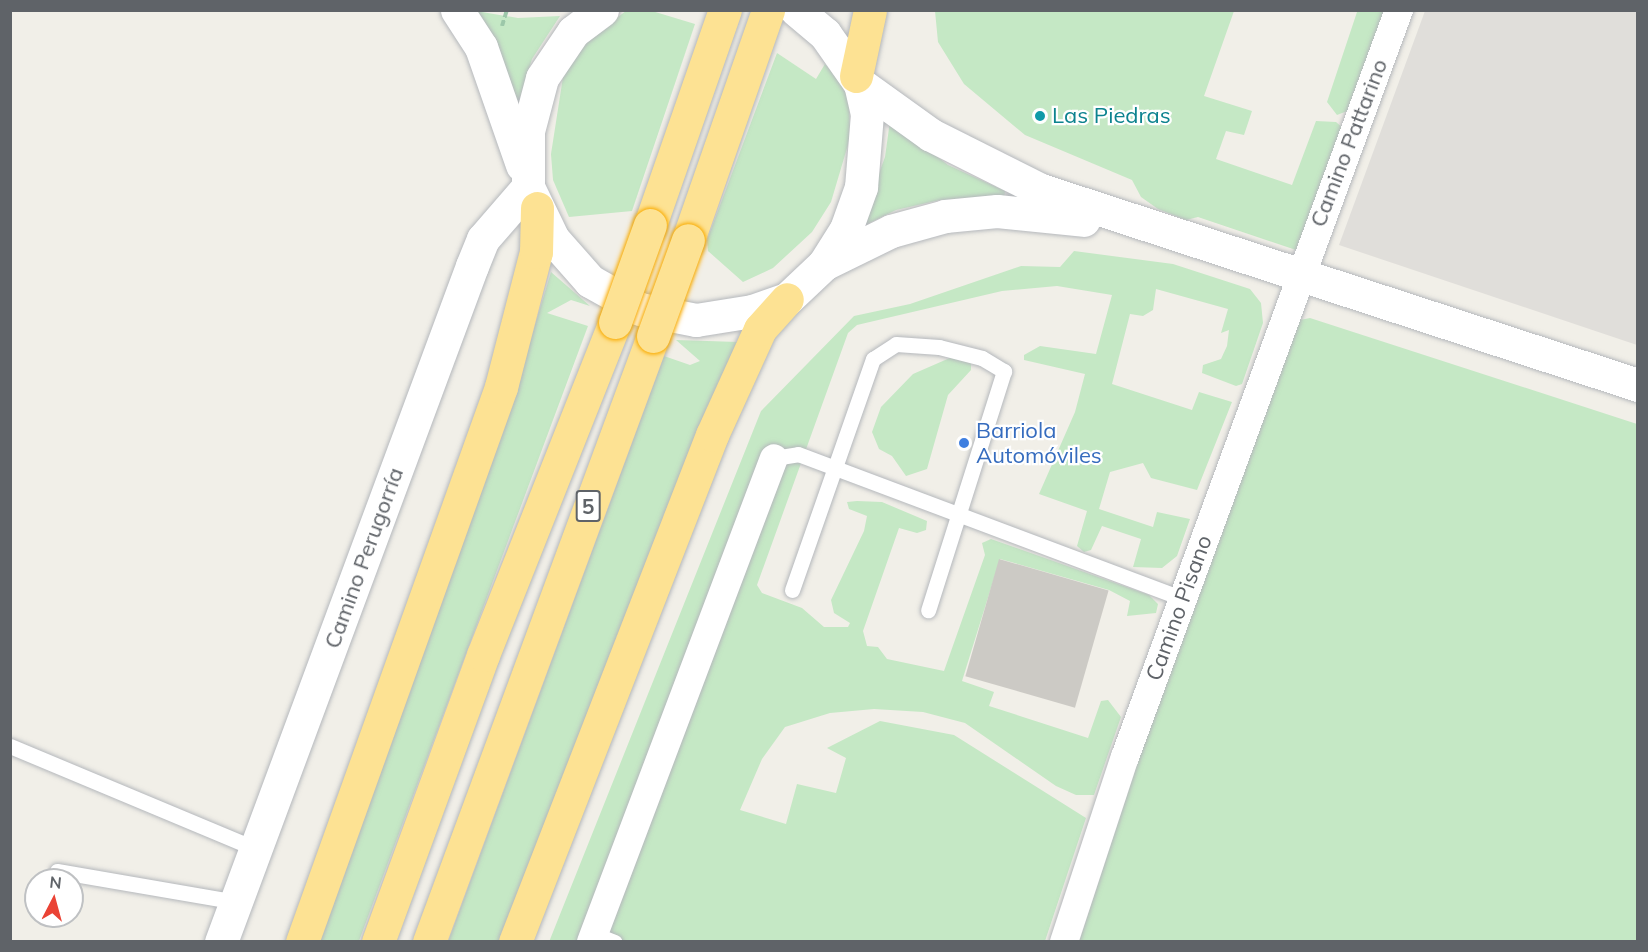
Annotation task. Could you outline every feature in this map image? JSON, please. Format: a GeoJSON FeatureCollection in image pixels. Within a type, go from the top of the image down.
{"type":"FeatureCollection","features":[{"type":"Feature","properties":{"kind":"highway","name":"5"},"geometry":{"type":"LineString","coordinates":[[429,942],[688,240],[768,10]]}},
{"type":"Feature","properties":{"kind":"highway"},"geometry":{"type":"LineString","coordinates":[[858,80],[870,10]]}},
{"type":"Feature","properties":{"kind":"highway","name":"5"},"geometry":{"type":"LineString","coordinates":[[378,942],[483,656],[615,322],[721,20]]}},
{"type":"Feature","properties":{"kind":"highway"},"geometry":{"type":"LineString","coordinates":[[302,942],[501,387],[536,252],[531,191]]}},
{"type":"Feature","properties":{"kind":"highway"},"geometry":{"type":"LineString","coordinates":[[515,942],[711,435],[760,329],[787,299]]}},
{"type":"Feature","properties":{"kind":"street"},"geometry":{"type":"LineString","coordinates":[[457,10],[481,47],[531,191],[553,239],[590,281],[640,309],[696,320],[752,311],[787,299],[824,264],[846,229],[861,187],[867,114],[858,80]]}},
{"type":"Feature","properties":{"kind":"street"},"geometry":{"type":"LineString","coordinates":[[531,191],[528,131],[542,78],[573,32],[602,10]]}},
{"type":"Feature","properties":{"kind":"street"},"geometry":{"type":"LineString","coordinates":[[796,10],[825,34],[858,80],[931,135],[999,171],[1166,232],[1638,385]]}},
{"type":"Feature","properties":{"kind":"street","name":"Camino Pattarino"},"geometry":{"type":"LineString","coordinates":[[1299,275],[1399,10]]}},
{"type":"Feature","properties":{"kind":"street","name":"Camino Perugorría"},"geometry":{"type":"LineString","coordinates":[[221,942],[483,239],[531,191]]}},
{"type":"Feature","properties":{"kind":"street"},"geometry":{"type":"LineString","coordinates":[[824,264],[891,231],[945,216],[1047,214],[1166,232]]}},
{"type":"Feature","properties":{"kind":"street","name":"Camino Pisano"},"geometry":{"type":"LineString","coordinates":[[1064,942],[1182,598],[1299,275]]}},
{"type":"Feature","properties":{"kind":"street"},"geometry":{"type":"LineString","coordinates":[[600,939],[774,458]]}},
{"type":"Feature","properties":{"kind":"lane"},"geometry":{"type":"LineString","coordinates":[[792,590],[873,359],[896,344],[981,358],[1004,372],[928,610]]}},
{"type":"Feature","properties":{"kind":"lane"},"geometry":{"type":"LineString","coordinates":[[774,458],[798,454],[1182,598]]}},
{"type":"Feature","properties":{"kind":"lane"},"geometry":{"type":"LineString","coordinates":[[10,746],[256,849]]}},
{"type":"Feature","properties":{"kind":"lane"},"geometry":{"type":"LineString","coordinates":[[84,876],[236,902]]}},
{"type":"Feature","properties":{"kind":"shaded area"},"geometry":{"type":"Polygon","coordinates":[[[1425,11],[1637,11],[1637,345],[1339,245],[1425,11]]]}},
{"type":"Feature","properties":{"kind":"green space"},"geometry":{"type":"Polygon","coordinates":[[[476,11],[518,18],[560,16],[532,59],[516,110],[476,11]]]}},
{"type":"Feature","properties":{"kind":"green space"},"geometry":{"type":"Polygon","coordinates":[[[626,11],[652,11],[695,24],[632,211],[569,217],[553,180],[551,154],[563,77],[585,41],[626,11]]]}},
{"type":"Feature","properties":{"kind":"green space"},"geometry":{"type":"Polygon","coordinates":[[[935,11],[1234,11],[1204,96],[1252,111],[1244,135],[1226,131],[1216,159],[1292,185],[1316,121],[1336,122],[1344,129],[1296,250],[1198,217],[1186,220],[1158,209],[1141,197],[1132,180],[1025,135],[964,84],[938,42],[935,11]]]}},
{"type":"Feature","properties":{"kind":"green space"},"geometry":{"type":"Polygon","coordinates":[[[1353,11],[1392,11],[1355,108],[1337,115],[1327,102],[1357,12],[1353,11]]]}},
{"type":"Feature","properties":{"kind":"green space"},"geometry":{"type":"Polygon","coordinates":[[[777,53],[816,79],[825,64],[849,93],[850,138],[831,202],[812,232],[773,268],[743,282],[708,251],[707,240],[777,53]]]}},
{"type":"Feature","properties":{"kind":"green space"},"geometry":{"type":"Polygon","coordinates":[[[890,121],[948,165],[1005,191],[1004,198],[940,200],[896,210],[859,228],[885,157],[890,121]]]}},
{"type":"Feature","properties":{"kind":"green space"},"geometry":{"type":"Polygon","coordinates":[[[1074,251],[1173,264],[1250,289],[1261,303],[1263,323],[1242,384],[1236,386],[1202,373],[1203,365],[1221,359],[1227,346],[1229,330],[1221,333],[1228,309],[1156,289],[1153,310],[1143,316],[1130,314],[1112,384],[1192,410],[1199,392],[1232,402],[1197,490],[1151,478],[1143,463],[1110,472],[1099,509],[1153,527],[1157,512],[1190,519],[1177,556],[1162,568],[1133,567],[1141,539],[1102,526],[1091,550],[1084,552],[1077,546],[1087,511],[1039,494],[1075,412],[1085,374],[1024,360],[1024,355],[1040,346],[1096,354],[1112,295],[1057,286],[1002,291],[857,325],[848,333],[757,585],[762,593],[802,608],[824,627],[848,627],[850,623],[834,613],[831,600],[864,531],[867,516],[849,509],[847,502],[857,501],[882,502],[927,521],[926,530],[917,533],[899,528],[863,631],[867,646],[878,647],[887,659],[944,671],[985,555],[982,543],[991,539],[1149,595],[1158,604],[1156,613],[1127,616],[1130,601],[1109,590],[1000,559],[962,681],[994,692],[989,706],[1088,738],[1101,701],[1108,700],[1121,717],[1094,795],[1076,795],[1056,786],[965,723],[923,712],[874,709],[830,713],[785,727],[762,759],[740,810],[786,824],[797,784],[836,793],[846,758],[827,748],[880,721],[954,735],[1086,818],[1045,941],[549,942],[761,411],[854,316],[910,304],[1021,266],[1060,267],[1074,251]]]}},
{"type":"Feature","properties":{"kind":"green space"},"geometry":{"type":"Polygon","coordinates":[[[551,272],[590,306],[571,300],[547,313],[588,326],[359,941],[319,942],[512,401],[551,272]]]}},
{"type":"Feature","properties":{"kind":"green space"},"geometry":{"type":"Polygon","coordinates":[[[1310,318],[1637,424],[1637,941],[1079,942],[1147,730],[1300,320],[1310,318]]]}},
{"type":"Feature","properties":{"kind":"green space"},"geometry":{"type":"Polygon","coordinates":[[[676,340],[738,342],[501,941],[448,942],[664,356],[690,365],[700,361],[676,340]]]}},
{"type":"Feature","properties":{"kind":"green space"},"geometry":{"type":"Polygon","coordinates":[[[952,357],[971,360],[971,370],[948,395],[927,469],[906,476],[892,456],[879,449],[872,432],[881,407],[913,374],[952,357]]]}},
{"type":"Feature","properties":{"kind":"building"},"geometry":{"type":"Polygon","coordinates":[[[999,559],[1109,590],[1075,708],[965,676],[999,559]]]}},
{"type":"Feature","properties":{"kind":"place","name":"Las Piedras"},"geometry":{"type":"Point","coordinates":[1040,116]}},
{"type":"Feature","properties":{"kind":"place","name":"Barriola Automóviles"},"geometry":{"type":"Point","coordinates":[964,443]}}]}
